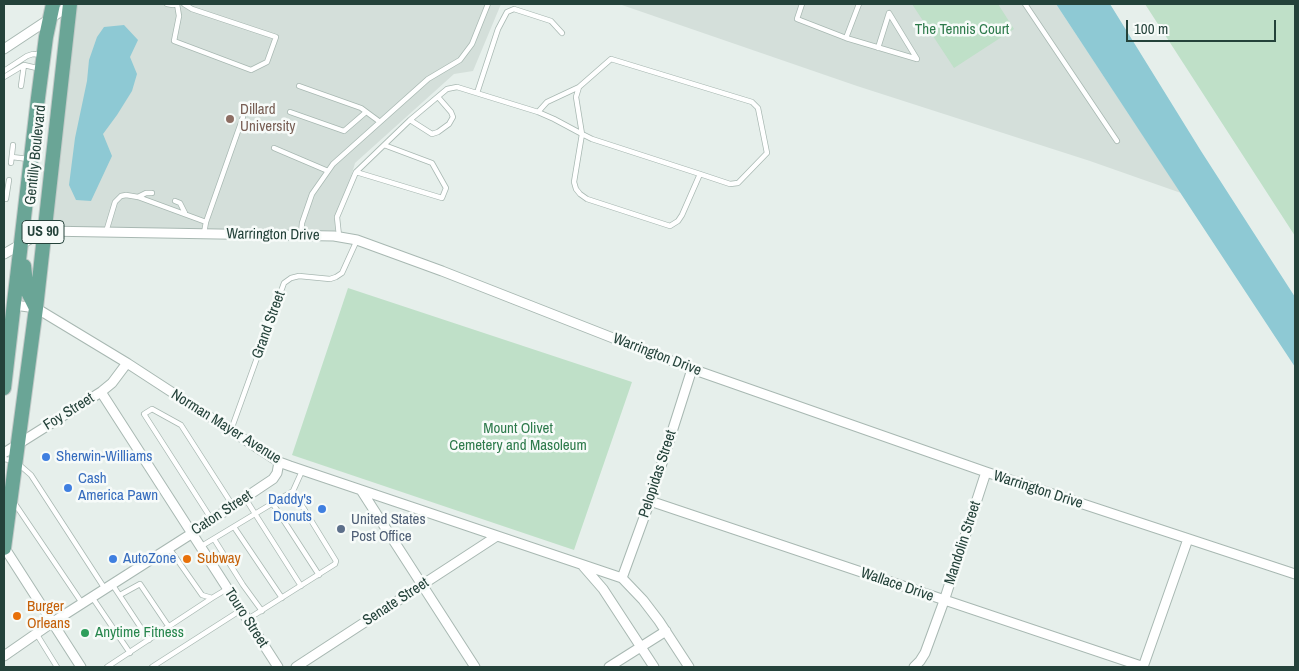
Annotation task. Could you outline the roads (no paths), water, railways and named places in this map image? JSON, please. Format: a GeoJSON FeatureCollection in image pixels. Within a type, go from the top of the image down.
{"type":"FeatureCollection","features":[{"type":"Feature","properties":{"kind":"main road","name":"Gentilly Boulevard"},"geometry":{"type":"LineString","coordinates":[[4,388],[43,62],[53,4]]}},
{"type":"Feature","properties":{"kind":"main road","name":"Gentilly Boulevard"},"geometry":{"type":"LineString","coordinates":[[4,548],[10,496],[7,458],[17,445],[36,308],[68,5]]}},
{"type":"Feature","properties":{"kind":"main road"},"geometry":{"type":"LineString","coordinates":[[22,243],[28,292],[36,308]]}},
{"type":"Feature","properties":{"kind":"street"},"geometry":{"type":"LineString","coordinates":[[4,49],[68,5]]}},
{"type":"Feature","properties":{"kind":"street"},"geometry":{"type":"LineString","coordinates":[[5,249],[22,243],[44,230]]}},
{"type":"Feature","properties":{"kind":"street","name":"Warrington Drive"},"geometry":{"type":"LineString","coordinates":[[44,230],[339,236],[357,240],[442,271],[692,369],[986,472],[1295,574]]}},
{"type":"Feature","properties":{"kind":"street","name":"Norman Mayer Avenue"},"geometry":{"type":"LineString","coordinates":[[14,305],[36,308],[127,363],[280,462],[622,578]]}},
{"type":"Feature","properties":{"kind":"street","name":"Foy Street"},"geometry":{"type":"LineString","coordinates":[[17,445],[101,392],[112,383],[127,363]]}},
{"type":"Feature","properties":{"kind":"street","name":"Pelopidas Street"},"geometry":{"type":"LineString","coordinates":[[622,578],[650,501],[692,369]]}},
{"type":"Feature","properties":{"kind":"street","name":"Touro Street"},"geometry":{"type":"LineString","coordinates":[[101,392],[278,667]]}},
{"type":"Feature","properties":{"kind":"street","name":"Caton Street"},"geometry":{"type":"LineString","coordinates":[[4,656],[36,633],[273,479],[280,462]]}},
{"type":"Feature","properties":{"kind":"street","name":"Mandolin Street"},"geometry":{"type":"LineString","coordinates":[[914,667],[920,662],[925,653],[986,472]]}},
{"type":"Feature","properties":{"kind":"street"},"geometry":{"type":"LineString","coordinates":[[361,490],[475,667]]}},
{"type":"Feature","properties":{"kind":"street","name":"Wallace Drive"},"geometry":{"type":"LineString","coordinates":[[650,501],[1143,667]]}},
{"type":"Feature","properties":{"kind":"street","name":"Senate Street"},"geometry":{"type":"LineString","coordinates":[[296,667],[497,536]]}},
{"type":"Feature","properties":{"kind":"street"},"geometry":{"type":"LineString","coordinates":[[1143,667],[1188,539]]}},
{"type":"Feature","properties":{"kind":"street"},"geometry":{"type":"LineString","coordinates":[[4,548],[81,667]]}},
{"type":"Feature","properties":{"kind":"street"},"geometry":{"type":"LineString","coordinates":[[583,566],[603,589],[654,667]]}},
{"type":"Feature","properties":{"kind":"street"},"geometry":{"type":"LineString","coordinates":[[622,578],[651,610],[688,667]]}},
{"type":"Feature","properties":{"kind":"street"},"geometry":{"type":"LineString","coordinates":[[609,667],[666,631]]}},
{"type":"Feature","properties":{"kind":"lane"},"geometry":{"type":"LineString","coordinates":[[167,4],[177,4],[179,16],[174,41],[251,70],[268,62],[276,37],[192,9],[184,4]]}},
{"type":"Feature","properties":{"kind":"lane"},"geometry":{"type":"LineString","coordinates":[[301,235],[302,223],[312,194],[333,164],[428,79],[460,60],[472,44],[488,4]]}},
{"type":"Feature","properties":{"kind":"lane"},"geometry":{"type":"LineString","coordinates":[[802,4],[797,19],[846,38],[878,48],[916,59],[889,13],[878,48]]}},
{"type":"Feature","properties":{"kind":"lane"},"geometry":{"type":"LineString","coordinates":[[846,38],[859,4]]}},
{"type":"Feature","properties":{"kind":"lane"},"geometry":{"type":"LineString","coordinates":[[1025,4],[1117,141]]}},
{"type":"Feature","properties":{"kind":"lane"},"geometry":{"type":"LineString","coordinates":[[477,93],[498,29],[507,12],[514,9],[551,21],[562,33]]}},
{"type":"Feature","properties":{"kind":"lane"},"geometry":{"type":"LineString","coordinates":[[4,70],[27,56],[34,54],[43,62]]}},
{"type":"Feature","properties":{"kind":"lane"},"geometry":{"type":"LineString","coordinates":[[339,236],[338,218],[356,172],[410,120],[447,89],[457,87],[538,112],[592,139],[730,184],[738,183],[767,153],[758,108],[752,102],[611,59],[580,87],[547,102],[538,112]]}},
{"type":"Feature","properties":{"kind":"lane"},"geometry":{"type":"LineString","coordinates":[[4,77],[24,65],[43,62]]}},
{"type":"Feature","properties":{"kind":"lane"},"geometry":{"type":"LineString","coordinates":[[20,86],[24,65]]}},
{"type":"Feature","properties":{"kind":"lane"},"geometry":{"type":"LineString","coordinates":[[299,86],[361,108],[380,122]]}},
{"type":"Feature","properties":{"kind":"lane"},"geometry":{"type":"LineString","coordinates":[[580,87],[576,97],[582,134],[574,182],[580,194],[606,205],[670,226],[678,221],[682,215],[700,174]]}},
{"type":"Feature","properties":{"kind":"lane"},"geometry":{"type":"LineString","coordinates":[[410,120],[432,134],[449,124],[453,117],[438,97]]}},
{"type":"Feature","properties":{"kind":"lane"},"geometry":{"type":"LineString","coordinates":[[290,112],[344,131],[366,112]]}},
{"type":"Feature","properties":{"kind":"lane"},"geometry":{"type":"LineString","coordinates":[[204,233],[206,222],[243,117]]}},
{"type":"Feature","properties":{"kind":"lane"},"geometry":{"type":"LineString","coordinates":[[11,163],[13,144]]}},
{"type":"Feature","properties":{"kind":"lane"},"geometry":{"type":"LineString","coordinates":[[356,172],[442,198],[446,188],[432,163],[384,145]]}},
{"type":"Feature","properties":{"kind":"lane"},"geometry":{"type":"LineString","coordinates":[[274,148],[328,171]]}},
{"type":"Feature","properties":{"kind":"lane"},"geometry":{"type":"LineString","coordinates":[[12,157],[31,159]]}},
{"type":"Feature","properties":{"kind":"lane"},"geometry":{"type":"LineString","coordinates":[[4,199],[6,199],[9,180]]}},
{"type":"Feature","properties":{"kind":"lane"},"geometry":{"type":"LineString","coordinates":[[138,197],[152,192]]}},
{"type":"Feature","properties":{"kind":"lane"},"geometry":{"type":"LineString","coordinates":[[106,232],[115,202],[120,196],[126,195],[138,197],[206,222]]}},
{"type":"Feature","properties":{"kind":"lane"},"geometry":{"type":"LineString","coordinates":[[176,201],[180,203],[185,214]]}},
{"type":"Feature","properties":{"kind":"lane","name":"Grand Street"},"geometry":{"type":"LineString","coordinates":[[231,430],[284,284],[291,278],[299,276],[330,279],[336,277],[342,273],[357,240]]}},
{"type":"Feature","properties":{"kind":"lane"},"geometry":{"type":"LineString","coordinates":[[212,520],[144,414],[152,409],[181,425],[233,506]]}},
{"type":"Feature","properties":{"kind":"lane"},"geometry":{"type":"LineString","coordinates":[[7,458],[31,475],[109,586],[120,596],[149,640]]}},
{"type":"Feature","properties":{"kind":"lane"},"geometry":{"type":"LineString","coordinates":[[200,547],[293,492],[302,471]]}},
{"type":"Feature","properties":{"kind":"lane"},"geometry":{"type":"LineString","coordinates":[[247,620],[334,566],[336,561],[293,492]]}},
{"type":"Feature","properties":{"kind":"lane"},"geometry":{"type":"LineString","coordinates":[[10,496],[82,603]]}},
{"type":"Feature","properties":{"kind":"lane"},"geometry":{"type":"LineString","coordinates":[[245,498],[300,586]]}},
{"type":"Feature","properties":{"kind":"lane"},"geometry":{"type":"LineString","coordinates":[[273,504],[319,575]]}},
{"type":"Feature","properties":{"kind":"lane"},"geometry":{"type":"LineString","coordinates":[[234,527],[282,598]]}},
{"type":"Feature","properties":{"kind":"lane"},"geometry":{"type":"LineString","coordinates":[[214,539],[262,611]]}},
{"type":"Feature","properties":{"kind":"lane"},"geometry":{"type":"LineString","coordinates":[[169,548],[202,595],[212,598]]}},
{"type":"Feature","properties":{"kind":"lane"},"geometry":{"type":"LineString","coordinates":[[120,596],[140,584],[170,626]]}},
{"type":"Feature","properties":{"kind":"lane"},"geometry":{"type":"LineString","coordinates":[[107,667],[227,589]]}},
{"type":"Feature","properties":{"kind":"lane"},"geometry":{"type":"LineString","coordinates":[[92,597],[130,652]]}},
{"type":"Feature","properties":{"kind":"lane"},"geometry":{"type":"LineString","coordinates":[[152,667],[240,610]]}},
{"type":"Feature","properties":{"kind":"lane"},"geometry":{"type":"LineString","coordinates":[[36,633],[57,667]]}},
{"type":"Feature","properties":{"kind":"water"},"geometry":{"type":"Polygon","coordinates":[[[1056,4],[1110,4],[1201,151],[1295,297],[1295,367],[1056,4]]]}},
{"type":"Feature","properties":{"kind":"water"},"geometry":{"type":"Polygon","coordinates":[[[124,25],[138,40],[130,57],[137,74],[132,91],[103,134],[112,156],[91,201],[76,200],[69,185],[75,138],[87,81],[89,60],[97,37],[104,27],[124,25]]]}},
{"type":"Feature","properties":{"kind":"place","name":"Dillard University"},"geometry":{"type":"Point","coordinates":[230,119]}},
{"type":"Feature","properties":{"kind":"place","name":"Sherwin-Williams"},"geometry":{"type":"Point","coordinates":[46,457]}},
{"type":"Feature","properties":{"kind":"place","name":"Cash America Pawn"},"geometry":{"type":"Point","coordinates":[68,488]}},
{"type":"Feature","properties":{"kind":"place","name":"Daddy's Donuts"},"geometry":{"type":"Point","coordinates":[322,509]}},
{"type":"Feature","properties":{"kind":"place","name":"United States Post Office"},"geometry":{"type":"Point","coordinates":[341,529]}},
{"type":"Feature","properties":{"kind":"place","name":"AutoZone"},"geometry":{"type":"Point","coordinates":[113,559]}},
{"type":"Feature","properties":{"kind":"place","name":"Subway"},"geometry":{"type":"Point","coordinates":[187,559]}},
{"type":"Feature","properties":{"kind":"place","name":"Burger Orleans"},"geometry":{"type":"Point","coordinates":[17,616]}},
{"type":"Feature","properties":{"kind":"place","name":"Anytime Fitness"},"geometry":{"type":"Point","coordinates":[85,633]}},
{"type":"Feature","properties":{"kind":"park label","name":"The Tennis Court"},"geometry":{"type":"Point","coordinates":[962,30]}},
{"type":"Feature","properties":{"kind":"park label","name":"Mount Olivet Cemetery and Masoleum"},"geometry":{"type":"Point","coordinates":[518,438]}}]}
